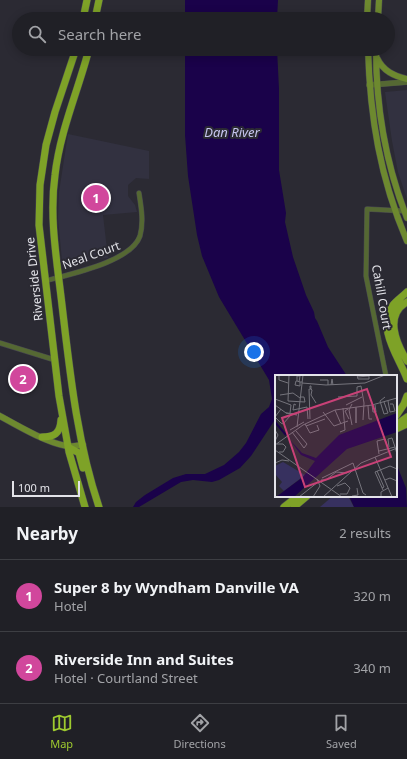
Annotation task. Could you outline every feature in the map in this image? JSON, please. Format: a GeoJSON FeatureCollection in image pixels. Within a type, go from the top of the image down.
{"type":"FeatureCollection","features":[{"type":"Feature","properties":{"kind":"main road"},"geometry":{"type":"LineString","coordinates":[[84,12],[86,0]]}},
{"type":"Feature","properties":{"kind":"main road"},"geometry":{"type":"LineString","coordinates":[[96,12],[99,0]]}},
{"type":"Feature","properties":{"kind":"main road"},"geometry":{"type":"LineString","coordinates":[[368,0],[368,12]]}},
{"type":"Feature","properties":{"kind":"main road"},"geometry":{"type":"LineString","coordinates":[[378,12],[379,0]]}},
{"type":"Feature","properties":{"kind":"main road","name":"Riverside Drive"},"geometry":{"type":"LineString","coordinates":[[74,56],[50,129],[42,170],[39,225],[62,412],[68,446],[85,507]]}},
{"type":"Feature","properties":{"kind":"main road","name":"Riverside Drive"},"geometry":{"type":"LineString","coordinates":[[87,56],[63,132],[55,173],[53,210],[54,240],[58,277],[74,403],[86,461],[99,507]]}},
{"type":"Feature","properties":{"kind":"main road"},"geometry":{"type":"LineString","coordinates":[[368,56],[369,84],[373,120],[384,177],[407,241]]}},
{"type":"Feature","properties":{"kind":"main road"},"geometry":{"type":"LineString","coordinates":[[376,56],[382,121],[387,152],[394,182],[407,218]]}},
{"type":"Feature","properties":{"kind":"main road"},"geometry":{"type":"LineString","coordinates":[[377,56],[381,66],[384,69],[396,76],[407,79]]}},
{"type":"Feature","properties":{"kind":"main road"},"geometry":{"type":"LineString","coordinates":[[407,292],[393,304],[387,320],[387,327],[391,341],[407,379]]}},
{"type":"Feature","properties":{"kind":"main road"},"geometry":{"type":"LineString","coordinates":[[407,302],[398,308],[394,316],[394,322],[398,345],[407,361]]}},
{"type":"Feature","properties":{"kind":"main road"},"geometry":{"type":"LineString","coordinates":[[55,360],[69,364]]}},
{"type":"Feature","properties":{"kind":"main road"},"geometry":{"type":"LineString","coordinates":[[401,420],[407,396]]}},
{"type":"Feature","properties":{"kind":"main road"},"geometry":{"type":"LineString","coordinates":[[401,420],[407,410]]}},
{"type":"Feature","properties":{"kind":"main road"},"geometry":{"type":"LineString","coordinates":[[42,437],[51,437],[56,435],[59,431],[62,412]]}},
{"type":"Feature","properties":{"kind":"main road"},"geometry":{"type":"LineString","coordinates":[[0,416],[42,437],[68,446],[79,453],[94,507]]}},
{"type":"Feature","properties":{"kind":"main road"},"geometry":{"type":"LineString","coordinates":[[68,446],[83,445]]}},
{"type":"Feature","properties":{"kind":"main road"},"geometry":{"type":"LineString","coordinates":[[284,507],[297,497]]}},
{"type":"Feature","properties":{"kind":"main road"},"geometry":{"type":"LineString","coordinates":[[294,507],[307,497]]}},
{"type":"Feature","properties":{"kind":"street"},"geometry":{"type":"LineString","coordinates":[[369,84],[407,82]]}},
{"type":"Feature","properties":{"kind":"street","name":"Neal Court"},"geometry":{"type":"LineString","coordinates":[[45,281],[120,257],[131,249],[139,237],[141,229],[139,193]]}},
{"type":"Feature","properties":{"kind":"street","name":"Cahill Court"},"geometry":{"type":"LineString","coordinates":[[386,375],[366,276],[368,209],[404,211]]}},
{"type":"Feature","properties":{"kind":"street"},"geometry":{"type":"LineString","coordinates":[[0,343],[55,360]]}},
{"type":"Feature","properties":{"kind":"shaded area"},"geometry":{"type":"Polygon","coordinates":[[[407,90],[407,199],[398,172],[385,92],[407,90]]]}},
{"type":"Feature","properties":{"kind":"shaded area"},"geometry":{"type":"Polygon","coordinates":[[[68,134],[149,151],[149,179],[136,178],[128,185],[128,196],[135,205],[137,212],[103,215],[108,258],[62,261],[58,218],[59,192],[68,134]]]}},
{"type":"Feature","properties":{"kind":"shaded area"},"geometry":{"type":"Polygon","coordinates":[[[332,497],[349,497],[354,507],[320,507],[332,497]]]}},
{"type":"Feature","properties":{"kind":"water"},"geometry":{"type":"Polygon","coordinates":[[[185,0],[278,0],[277,12],[185,12],[185,0]]]}},
{"type":"Feature","properties":{"kind":"water","name":"Dan River"},"geometry":{"type":"Polygon","coordinates":[[[185,56],[277,56],[279,170],[286,213],[285,222],[293,257],[315,318],[328,347],[346,375],[275,375],[275,420],[251,456],[240,468],[219,480],[212,482],[193,480],[181,482],[139,507],[133,507],[136,502],[145,495],[173,478],[186,474],[205,474],[224,465],[239,452],[246,443],[261,414],[269,407],[272,399],[269,380],[219,297],[202,256],[197,235],[188,176],[185,135],[185,56]]]}},
{"type":"Feature","properties":{"kind":"water"},"geometry":{"type":"Polygon","coordinates":[[[397,466],[406,488],[407,507],[354,507],[349,497],[397,497],[397,466]]]}},
{"type":"Feature","properties":{"kind":"place","name":"Super 8 by Wyndham Danville VA"},"geometry":{"type":"Point","coordinates":[96,198]}},
{"type":"Feature","properties":{"kind":"place","name":"Riverside Inn and Suites"},"geometry":{"type":"Point","coordinates":[23,379]}}]}
